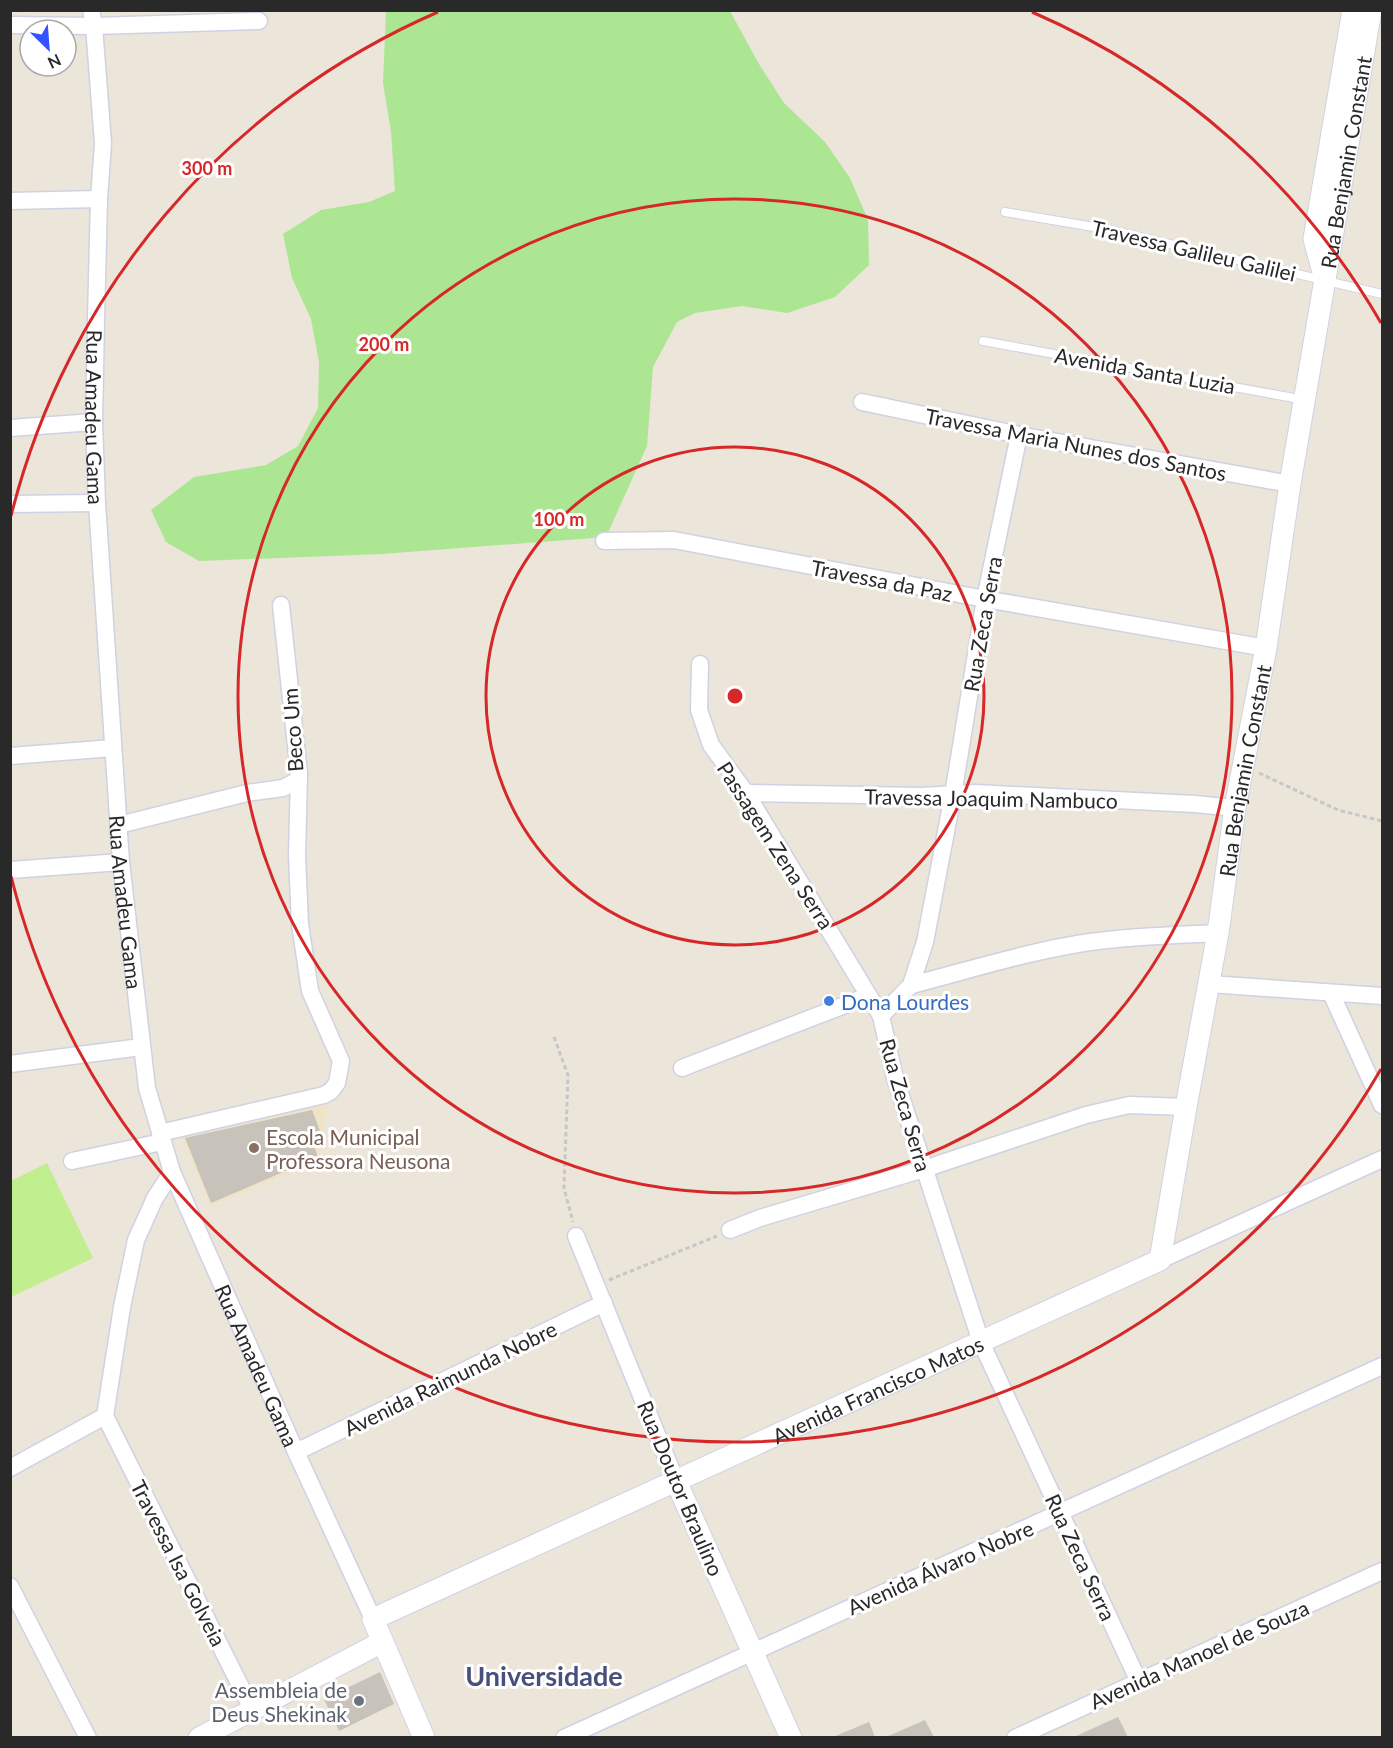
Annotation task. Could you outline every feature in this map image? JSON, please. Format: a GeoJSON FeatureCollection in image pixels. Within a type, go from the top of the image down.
{"type":"FeatureCollection","features":[{"type":"Feature","properties":{"kind":"street"},"geometry":{"type":"LineString","coordinates":[[10,25],[92,18],[259,21]]}},
{"type":"Feature","properties":{"kind":"street","name":"Rua Amadeu Gama"},"geometry":{"type":"LineString","coordinates":[[92,18],[103,143],[99,198],[94,422],[97,503],[121,862],[147,1088],[172,1172],[424,1737]]}},
{"type":"Feature","properties":{"kind":"street","name":"Rua Benjamin Constant"},"geometry":{"type":"LineString","coordinates":[[1160,1260],[1218,933],[1235,808],[1266,648],[1290,484],[1326,280],[1314,239],[1365,23]]}},
{"type":"Feature","properties":{"kind":"street"},"geometry":{"type":"LineString","coordinates":[[10,201],[99,198]]}},
{"type":"Feature","properties":{"kind":"street","name":"Travessa Maria Nunes dos Santos"},"geometry":{"type":"LineString","coordinates":[[862,402],[1019,435],[1290,484]]}},
{"type":"Feature","properties":{"kind":"street"},"geometry":{"type":"LineString","coordinates":[[10,428],[94,422]]}},
{"type":"Feature","properties":{"kind":"street","name":"Rua Zeca Serra"},"geometry":{"type":"LineString","coordinates":[[1019,435],[985,600],[953,795],[925,942],[911,985],[881,1016],[895,1078],[981,1342],[1139,1682]]}},
{"type":"Feature","properties":{"kind":"street"},"geometry":{"type":"LineString","coordinates":[[10,504],[97,503]]}},
{"type":"Feature","properties":{"kind":"street","name":"Travessa da Paz"},"geometry":{"type":"LineString","coordinates":[[604,541],[674,540],[985,600],[1266,648]]}},
{"type":"Feature","properties":{"kind":"street","name":"Beco Um"},"geometry":{"type":"LineString","coordinates":[[119,825],[247,793],[283,788],[297,781],[299,774],[281,604]]}},
{"type":"Feature","properties":{"kind":"street","name":"Passagem Zena Serra"},"geometry":{"type":"LineString","coordinates":[[700,664],[699,710],[711,746],[746,793],[881,1016]]}},
{"type":"Feature","properties":{"kind":"street"},"geometry":{"type":"LineString","coordinates":[[10,756],[113,748]]}},
{"type":"Feature","properties":{"kind":"street"},"geometry":{"type":"LineString","coordinates":[[72,1161],[318,1097],[331,1091],[337,1083],[341,1061],[310,991],[300,924],[297,856],[299,774]]}},
{"type":"Feature","properties":{"kind":"street","name":"Travessa Joaquim Nambuco"},"geometry":{"type":"LineString","coordinates":[[746,793],[1018,795],[1235,808]]}},
{"type":"Feature","properties":{"kind":"street"},"geometry":{"type":"LineString","coordinates":[[10,870],[121,862]]}},
{"type":"Feature","properties":{"kind":"street"},"geometry":{"type":"LineString","coordinates":[[911,985],[995,962],[1091,942],[1218,933]]}},
{"type":"Feature","properties":{"kind":"street"},"geometry":{"type":"LineString","coordinates":[[1209,984],[1383,996]]}},
{"type":"Feature","properties":{"kind":"street"},"geometry":{"type":"LineString","coordinates":[[1331,993],[1383,1105]]}},
{"type":"Feature","properties":{"kind":"street"},"geometry":{"type":"LineString","coordinates":[[682,1068],[868,996]]}},
{"type":"Feature","properties":{"kind":"street"},"geometry":{"type":"LineString","coordinates":[[10,1064],[141,1047]]}},
{"type":"Feature","properties":{"kind":"street"},"geometry":{"type":"LineString","coordinates":[[730,1230],[760,1218],[1119,1107],[1129,1105],[1186,1107]]}},
{"type":"Feature","properties":{"kind":"street","name":"Avenida Francisco Matos"},"geometry":{"type":"LineString","coordinates":[[373,1619],[1383,1160]]}},
{"type":"Feature","properties":{"kind":"street"},"geometry":{"type":"LineString","coordinates":[[10,1468],[105,1416],[122,1307],[136,1240],[155,1198],[172,1172]]}},
{"type":"Feature","properties":{"kind":"street","name":"Rua Doutor Braulino"},"geometry":{"type":"LineString","coordinates":[[576,1236],[676,1481],[791,1737]]}},
{"type":"Feature","properties":{"kind":"street","name":"Avenida Raimunda Nobre"},"geometry":{"type":"LineString","coordinates":[[296,1452],[604,1303]]}},
{"type":"Feature","properties":{"kind":"street","name":"Avenida Álvaro Nobre"},"geometry":{"type":"LineString","coordinates":[[564,1737],[1383,1366]]}},
{"type":"Feature","properties":{"kind":"street","name":"Travessa Isa Golveia"},"geometry":{"type":"LineString","coordinates":[[105,1416],[252,1709]]}},
{"type":"Feature","properties":{"kind":"street","name":"Avenida Manoel de Souza"},"geometry":{"type":"LineString","coordinates":[[1015,1737],[1383,1571]]}},
{"type":"Feature","properties":{"kind":"street"},"geometry":{"type":"LineString","coordinates":[[10,1586],[88,1737]]}},
{"type":"Feature","properties":{"kind":"street"},"geometry":{"type":"LineString","coordinates":[[199,1737],[382,1642]]}},
{"type":"Feature","properties":{"kind":"lane","name":"Travessa Galileu Galilei"},"geometry":{"type":"LineString","coordinates":[[1005,212],[1106,229],[1383,294]]}},
{"type":"Feature","properties":{"kind":"lane","name":"Avenida Santa Luzia"},"geometry":{"type":"LineString","coordinates":[[983,341],[1305,400]]}},
{"type":"Feature","properties":{"kind":"path"},"geometry":{"type":"LineString","coordinates":[[1243,766],[1338,810],[1383,821]]}},
{"type":"Feature","properties":{"kind":"path"},"geometry":{"type":"LineString","coordinates":[[554,1037],[568,1075],[564,1188],[576,1236]]}},
{"type":"Feature","properties":{"kind":"path"},"geometry":{"type":"LineString","coordinates":[[596,1285],[730,1230]]}},
{"type":"Feature","properties":{"kind":"shaded area","name":"Escola Municipal Professora Neusona"},"geometry":{"type":"Polygon","coordinates":[[[328,1104],[320,1161],[210,1206],[181,1136],[328,1104]]]}},
{"type":"Feature","properties":{"kind":"green space"},"geometry":{"type":"Polygon","coordinates":[[[386,11],[730,11],[759,64],[784,103],[825,142],[850,178],[868,220],[869,265],[835,297],[787,313],[742,306],[695,313],[677,322],[653,367],[647,446],[606,537],[381,554],[199,561],[166,542],[151,510],[194,477],[266,465],[298,446],[318,408],[319,362],[311,319],[292,278],[283,234],[321,210],[369,202],[395,191],[391,132],[383,83],[386,11]]]}},
{"type":"Feature","properties":{"kind":"green space"},"geometry":{"type":"Polygon","coordinates":[[[47,1163],[93,1258],[11,1297],[11,1181],[47,1163]]]}},
{"type":"Feature","properties":{"kind":"building","name":"Escola Municipal Professora Neusona"},"geometry":{"type":"Polygon","coordinates":[[[312,1110],[320,1131],[310,1135],[318,1157],[211,1203],[185,1138],[312,1110]]]}},
{"type":"Feature","properties":{"kind":"building","name":"Assembleia de Deus Shekinak"},"geometry":{"type":"Polygon","coordinates":[[[380,1672],[394,1704],[339,1731],[324,1699],[380,1672]]]}},
{"type":"Feature","properties":{"kind":"building"},"geometry":{"type":"Polygon","coordinates":[[[1118,1717],[1128,1737],[1074,1737],[1118,1717]]]}},
{"type":"Feature","properties":{"kind":"building"},"geometry":{"type":"Polygon","coordinates":[[[925,1720],[934,1737],[886,1737],[925,1720]]]}},
{"type":"Feature","properties":{"kind":"building"},"geometry":{"type":"Polygon","coordinates":[[[869,1722],[875,1737],[833,1737],[869,1722]]]}},
{"type":"Feature","properties":{"kind":"place","name":"Dona Lourdes"},"geometry":{"type":"Point","coordinates":[829,1001]}},
{"type":"Feature","properties":{"kind":"place","name":"Escola Municipal Professora Neusona"},"geometry":{"type":"Point","coordinates":[254,1148]}},
{"type":"Feature","properties":{"kind":"place","name":"Assembleia de Deus Shekinak"},"geometry":{"type":"Point","coordinates":[359,1701]}},
{"type":"Feature","properties":{"kind":"district","name":"Universidade"},"geometry":{"type":"Point","coordinates":[544,1675]}}]}
